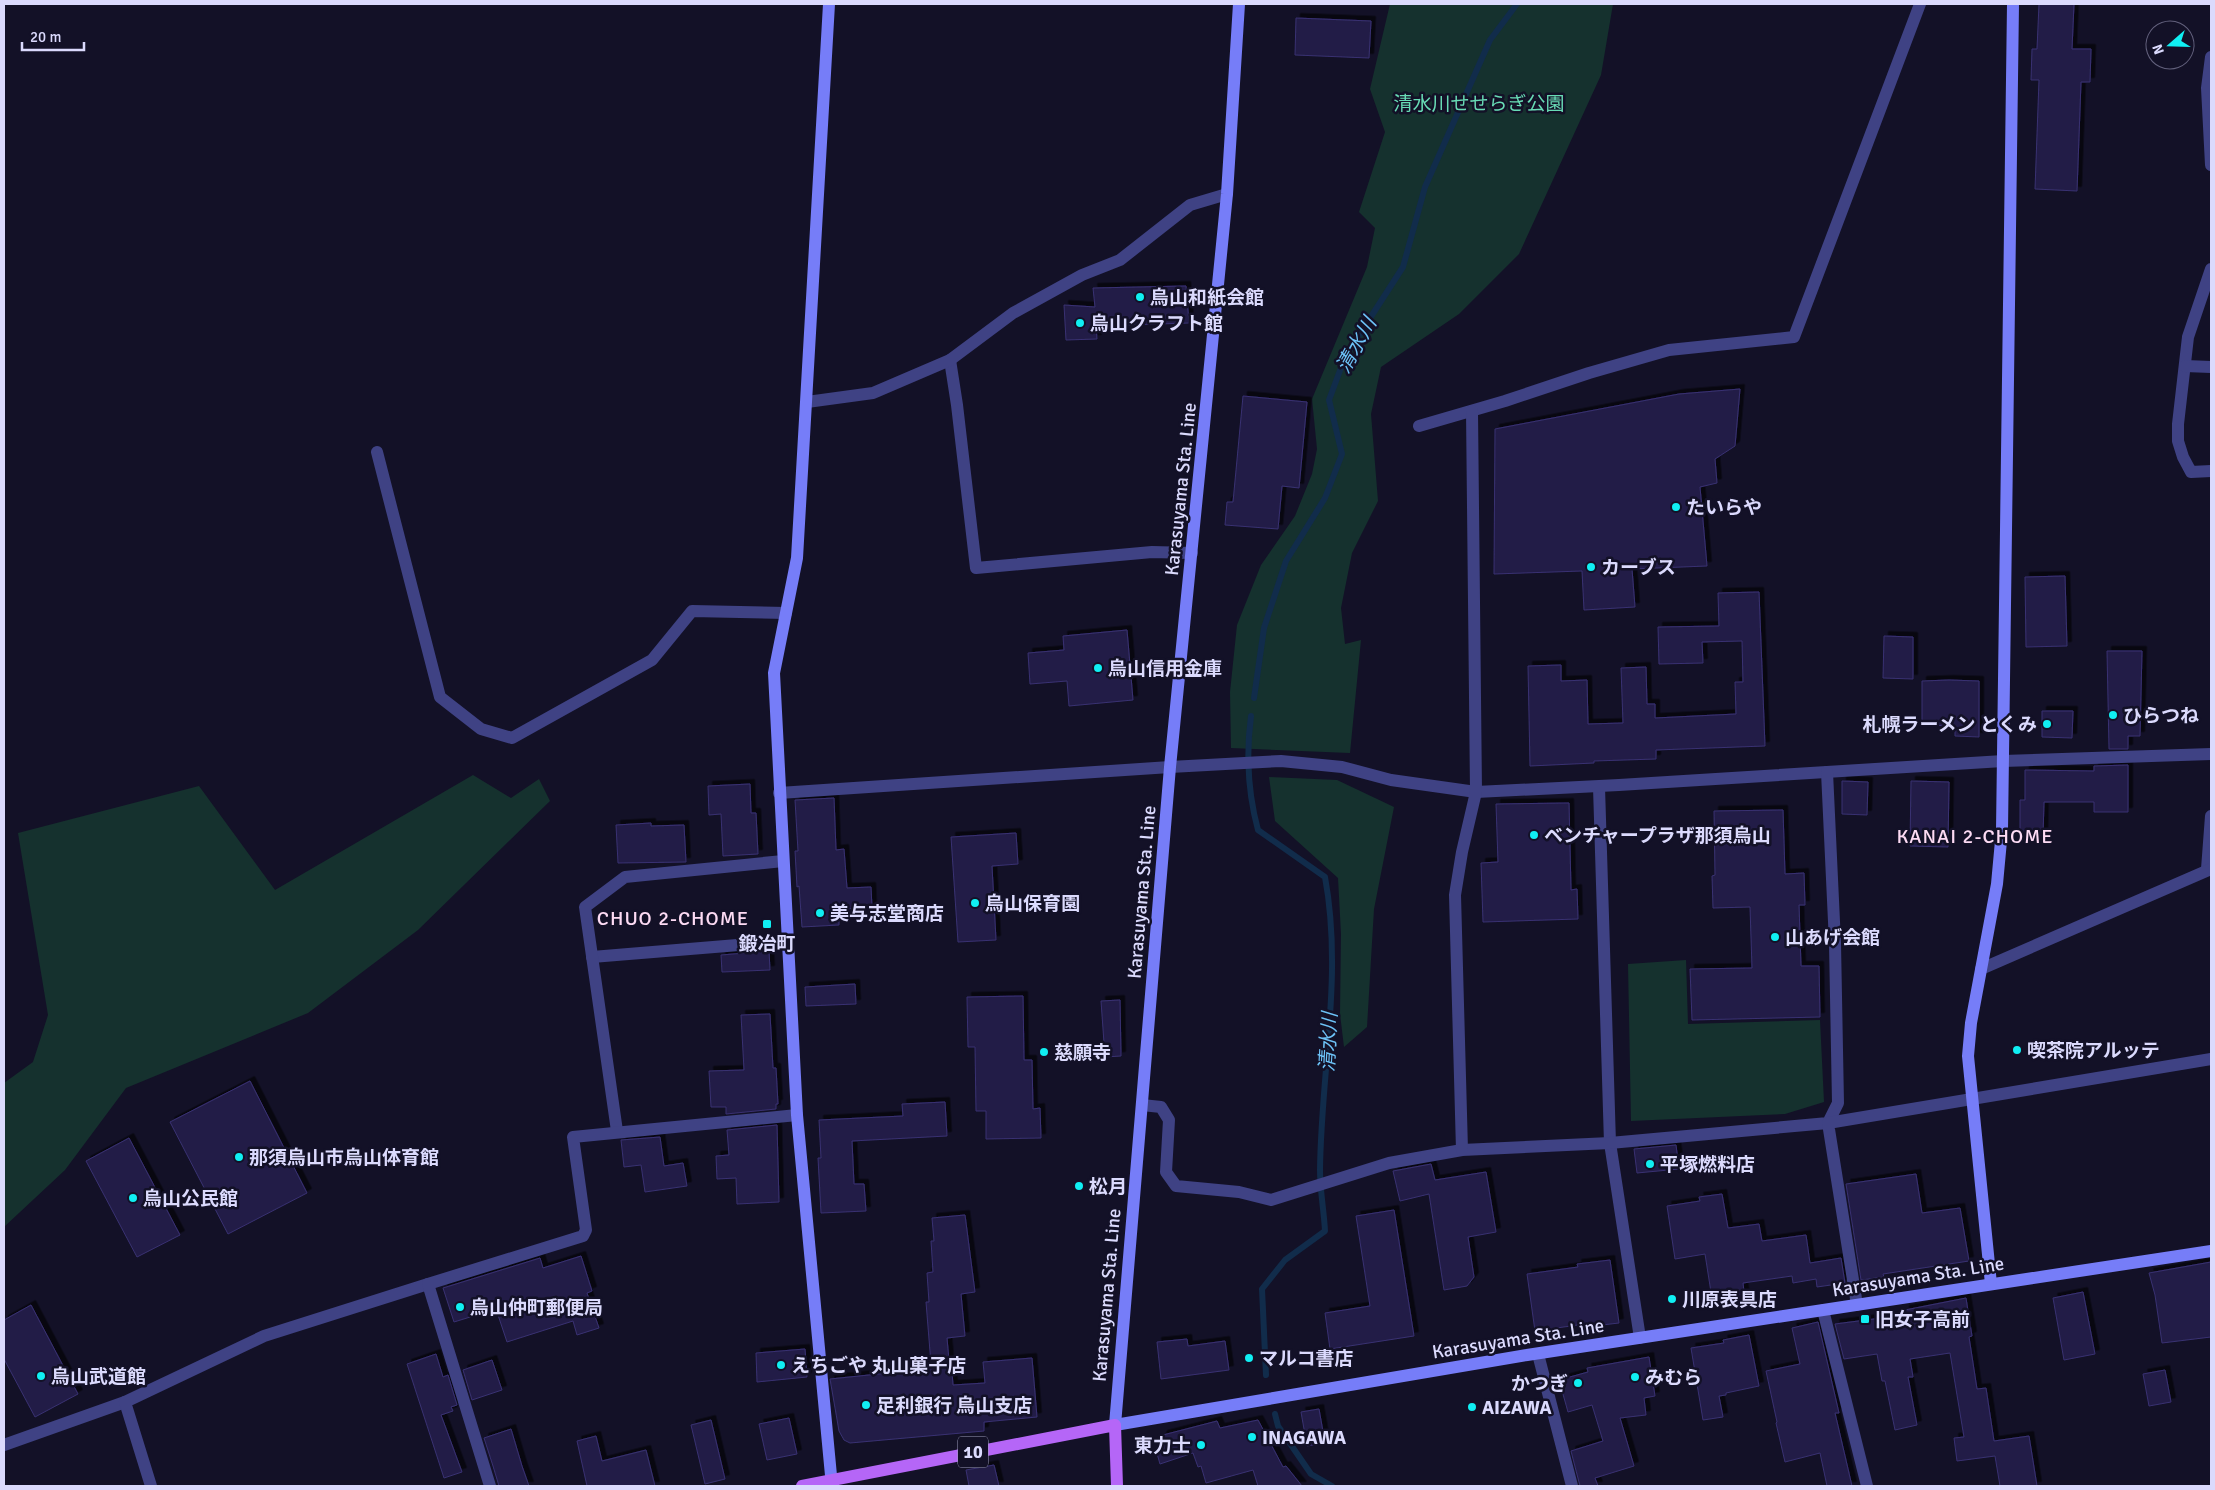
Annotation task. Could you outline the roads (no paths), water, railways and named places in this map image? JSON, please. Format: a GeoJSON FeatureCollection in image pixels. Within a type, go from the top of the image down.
{"type":"FeatureCollection","features":[{"type":"Feature","properties":{"kind":"main road","name":"10"},"geometry":{"type":"LineString","coordinates":[[802,1486],[831,1483],[1115,1425]]}},
{"type":"Feature","properties":{"kind":"main road"},"geometry":{"type":"LineString","coordinates":[[1115,1425],[1117,1486]]}},
{"type":"Feature","properties":{"kind":"street"},"geometry":{"type":"LineString","coordinates":[[829,4],[797,558],[774,673],[782,861],[797,1115],[831,1483]]}},
{"type":"Feature","properties":{"kind":"street","name":"Karasuyama Sta. Line"},"geometry":{"type":"LineString","coordinates":[[1239,4],[1227,194],[1170,766],[1115,1425],[1538,1354],[2211,1250]]}},
{"type":"Feature","properties":{"kind":"street"},"geometry":{"type":"LineString","coordinates":[[1419,426],[1472,411],[1590,372],[1669,350],[1794,337],[1920,4]]}},
{"type":"Feature","properties":{"kind":"street"},"geometry":{"type":"LineString","coordinates":[[1991,1284],[1968,1056],[1971,1023],[1997,884],[2002,830],[2013,4]]}},
{"type":"Feature","properties":{"kind":"street"},"geometry":{"type":"LineString","coordinates":[[2211,58],[2206,88],[2211,165]]}},
{"type":"Feature","properties":{"kind":"street"},"geometry":{"type":"LineString","coordinates":[[807,402],[872,393],[950,360],[1013,314],[1082,274],[1120,260],[1190,205],[1227,194]]}},
{"type":"Feature","properties":{"kind":"street"},"geometry":{"type":"LineString","coordinates":[[2211,269],[2188,337],[2178,424],[2178,441],[2183,457],[2191,472],[2211,471]]}},
{"type":"Feature","properties":{"kind":"street"},"geometry":{"type":"LineString","coordinates":[[950,360],[958,405],[976,568],[1152,552],[1192,552]]}},
{"type":"Feature","properties":{"kind":"street"},"geometry":{"type":"LineString","coordinates":[[2185,366],[2211,368]]}},
{"type":"Feature","properties":{"kind":"street"},"geometry":{"type":"LineString","coordinates":[[1462,1150],[1455,895],[1462,852],[1476,792],[1472,411]]}},
{"type":"Feature","properties":{"kind":"street"},"geometry":{"type":"LineString","coordinates":[[377,452],[440,697],[481,729],[512,738],[627,674],[652,660],[692,611],[786,613]]}},
{"type":"Feature","properties":{"kind":"street"},"geometry":{"type":"LineString","coordinates":[[779,793],[1170,766],[1260,762],[1290,762],[1333,766],[1390,780],[1476,792],[2003,761],[2211,754]]}},
{"type":"Feature","properties":{"kind":"street"},"geometry":{"type":"LineString","coordinates":[[1827,772],[1835,942],[1838,1103],[1828,1123],[1857,1305]]}},
{"type":"Feature","properties":{"kind":"street"},"geometry":{"type":"LineString","coordinates":[[1599,786],[1610,1143],[1640,1338]]}},
{"type":"Feature","properties":{"kind":"street"},"geometry":{"type":"LineString","coordinates":[[1981,969],[2209,869],[2211,816]]}},
{"type":"Feature","properties":{"kind":"street"},"geometry":{"type":"LineString","coordinates":[[617,1131],[585,908],[625,877],[782,861]]}},
{"type":"Feature","properties":{"kind":"street"},"geometry":{"type":"LineString","coordinates":[[592,957],[787,941]]}},
{"type":"Feature","properties":{"kind":"street"},"geometry":{"type":"LineString","coordinates":[[1142,1105],[1161,1108],[1169,1120],[1166,1172],[1176,1186],[1239,1192],[1271,1200],[1389,1163],[1462,1150],[1610,1143],[1828,1123],[2211,1059]]}},
{"type":"Feature","properties":{"kind":"street"},"geometry":{"type":"LineString","coordinates":[[4,1445],[125,1402],[264,1336],[583,1236],[586,1230],[573,1136],[797,1115]]}},
{"type":"Feature","properties":{"kind":"street"},"geometry":{"type":"LineString","coordinates":[[428,1284],[490,1486]]}},
{"type":"Feature","properties":{"kind":"street"},"geometry":{"type":"LineString","coordinates":[[1823,1310],[1867,1486]]}},
{"type":"Feature","properties":{"kind":"street"},"geometry":{"type":"LineString","coordinates":[[1538,1354],[1572,1486]]}},
{"type":"Feature","properties":{"kind":"street"},"geometry":{"type":"LineString","coordinates":[[125,1402],[151,1486]]}},
{"type":"Feature","properties":{"kind":"waterway","name":"清水川"},"geometry":{"type":"LineString","coordinates":[[1254,698],[1264,628],[1286,561],[1325,498],[1342,454],[1329,400],[1345,357],[1403,267],[1425,187],[1490,40],[1517,4]]}},
{"type":"Feature","properties":{"kind":"waterway","name":"清水川"},"geometry":{"type":"LineString","coordinates":[[1251,716],[1249,773],[1252,802],[1258,830],[1325,877],[1330,913],[1332,950],[1330,1023],[1321,1133],[1320,1170],[1325,1231],[1285,1260],[1262,1289],[1266,1375]]}},
{"type":"Feature","properties":{"kind":"waterway","name":"清水川"},"geometry":{"type":"LineString","coordinates":[[1275,1414],[1278,1426],[1311,1474],[1332,1486]]}},
{"type":"Feature","properties":{"kind":"place","name":"烏山和紙会館"},"geometry":{"type":"Point","coordinates":[1140,297]}},
{"type":"Feature","properties":{"kind":"place","name":"烏山クラフト館"},"geometry":{"type":"Point","coordinates":[1080,323]}},
{"type":"Feature","properties":{"kind":"place","name":"たいらや"},"geometry":{"type":"Point","coordinates":[1676,507]}},
{"type":"Feature","properties":{"kind":"place","name":"カーブス"},"geometry":{"type":"Point","coordinates":[1591,567]}},
{"type":"Feature","properties":{"kind":"place","name":"烏山信用金庫"},"geometry":{"type":"Point","coordinates":[1098,668]}},
{"type":"Feature","properties":{"kind":"place","name":"ひらつね"},"geometry":{"type":"Point","coordinates":[2113,715]}},
{"type":"Feature","properties":{"kind":"place","name":"札幌ラーメン とくみ"},"geometry":{"type":"Point","coordinates":[2047,724]}},
{"type":"Feature","properties":{"kind":"place","name":"ベンチャープラザ那須烏山"},"geometry":{"type":"Point","coordinates":[1534,835]}},
{"type":"Feature","properties":{"kind":"place","name":"烏山保育園"},"geometry":{"type":"Point","coordinates":[975,903]}},
{"type":"Feature","properties":{"kind":"place","name":"美与志堂商店"},"geometry":{"type":"Point","coordinates":[820,913]}},
{"type":"Feature","properties":{"kind":"place","name":"鍛冶町"},"geometry":{"type":"Point","coordinates":[767,924]}},
{"type":"Feature","properties":{"kind":"place","name":"山あげ会館"},"geometry":{"type":"Point","coordinates":[1775,937]}},
{"type":"Feature","properties":{"kind":"place","name":"喫茶院アルッテ"},"geometry":{"type":"Point","coordinates":[2017,1050]}},
{"type":"Feature","properties":{"kind":"place","name":"慈願寺"},"geometry":{"type":"Point","coordinates":[1044,1052]}},
{"type":"Feature","properties":{"kind":"place","name":"那須烏山市烏山体育館"},"geometry":{"type":"Point","coordinates":[239,1157]}},
{"type":"Feature","properties":{"kind":"place","name":"平塚燃料店"},"geometry":{"type":"Point","coordinates":[1650,1164]}},
{"type":"Feature","properties":{"kind":"place","name":"松月"},"geometry":{"type":"Point","coordinates":[1079,1186]}},
{"type":"Feature","properties":{"kind":"place","name":"烏山公民館"},"geometry":{"type":"Point","coordinates":[133,1198]}},
{"type":"Feature","properties":{"kind":"place","name":"川原表具店"},"geometry":{"type":"Point","coordinates":[1672,1299]}},
{"type":"Feature","properties":{"kind":"place","name":"烏山仲町郵便局"},"geometry":{"type":"Point","coordinates":[460,1307]}},
{"type":"Feature","properties":{"kind":"place","name":"旧女子高前"},"geometry":{"type":"Point","coordinates":[1865,1319]}},
{"type":"Feature","properties":{"kind":"place","name":"マルコ書店"},"geometry":{"type":"Point","coordinates":[1249,1358]}},
{"type":"Feature","properties":{"kind":"place","name":"えちごや 丸山菓子店"},"geometry":{"type":"Point","coordinates":[781,1365]}},
{"type":"Feature","properties":{"kind":"place","name":"烏山武道館"},"geometry":{"type":"Point","coordinates":[41,1376]}},
{"type":"Feature","properties":{"kind":"place","name":"みむら"},"geometry":{"type":"Point","coordinates":[1635,1377]}},
{"type":"Feature","properties":{"kind":"place","name":"かつぎ"},"geometry":{"type":"Point","coordinates":[1578,1383]}},
{"type":"Feature","properties":{"kind":"place","name":"足利銀行 烏山支店"},"geometry":{"type":"Point","coordinates":[866,1405]}},
{"type":"Feature","properties":{"kind":"place","name":"AIZAWA"},"geometry":{"type":"Point","coordinates":[1472,1407]}},
{"type":"Feature","properties":{"kind":"place","name":"INAGAWA"},"geometry":{"type":"Point","coordinates":[1252,1437]}},
{"type":"Feature","properties":{"kind":"place","name":"東力士"},"geometry":{"type":"Point","coordinates":[1201,1445]}},
{"type":"Feature","properties":{"kind":"district","name":"KANAI 2-CHOME"},"geometry":{"type":"Point","coordinates":[1975,836]}},
{"type":"Feature","properties":{"kind":"district","name":"CHUO 2-CHOME"},"geometry":{"type":"Point","coordinates":[673,918]}},
{"type":"Feature","properties":{"kind":"park label","name":"清水川せせらぎ公園"},"geometry":{"type":"Point","coordinates":[1479,103]}}]}
